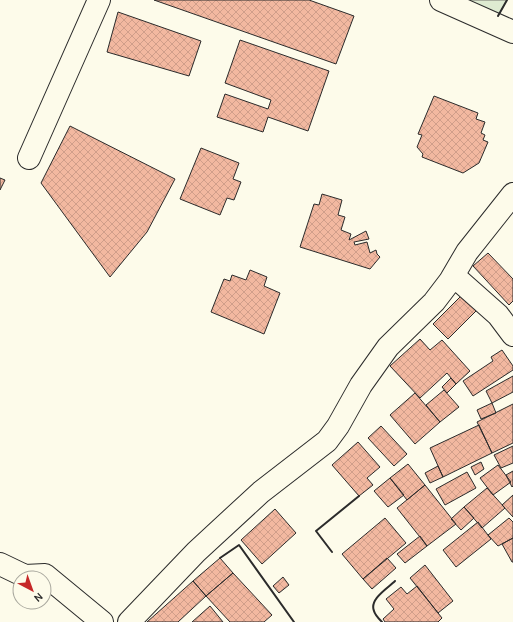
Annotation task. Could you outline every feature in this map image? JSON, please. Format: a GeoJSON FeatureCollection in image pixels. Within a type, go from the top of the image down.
{"type":"FeatureCollection","features":[{"type":"Feature","properties":{"kind":"street"},"geometry":{"type":"LineString","coordinates":[[29,158],[99,0]]}},
{"type":"Feature","properties":{"kind":"street"},"geometry":{"type":"LineString","coordinates":[[440,0],[513,32]]}},
{"type":"Feature","properties":{"kind":"street"},"geometry":{"type":"LineString","coordinates":[[129,622],[196,552],[261,492],[327,441],[338,426],[361,385],[388,347],[434,302],[454,276],[467,252],[513,194]]}},
{"type":"Feature","properties":{"kind":"street"},"geometry":{"type":"LineString","coordinates":[[454,276],[498,315],[513,335]]}},
{"type":"Feature","properties":{"kind":"street"},"geometry":{"type":"LineString","coordinates":[[0,564],[25,576],[45,575],[102,622]]}},
{"type":"Feature","properties":{"kind":"green space"},"geometry":{"type":"Polygon","coordinates":[[[459,0],[507,0],[498,16],[459,0]]]}},
{"type":"Feature","properties":{"kind":"building"},"geometry":{"type":"Polygon","coordinates":[[[154,0],[309,0],[354,16],[336,64],[154,0]]]}},
{"type":"Feature","properties":{"kind":"building"},"geometry":{"type":"Polygon","coordinates":[[[118,12],[201,41],[189,76],[107,52],[118,12]]]}},
{"type":"Feature","properties":{"kind":"building"},"geometry":{"type":"Polygon","coordinates":[[[240,40],[329,71],[308,131],[268,117],[263,132],[217,117],[225,94],[268,109],[271,100],[225,83],[240,40]]]}},
{"type":"Feature","properties":{"kind":"building"},"geometry":{"type":"Polygon","coordinates":[[[434,96],[478,113],[476,119],[485,122],[481,133],[485,135],[483,140],[488,142],[479,163],[463,173],[422,157],[423,154],[417,147],[422,135],[418,134],[434,96]]]}},
{"type":"Feature","properties":{"kind":"building"},"geometry":{"type":"Polygon","coordinates":[[[70,126],[175,179],[147,232],[110,277],[41,183],[70,126]]]}},
{"type":"Feature","properties":{"kind":"building"},"geometry":{"type":"Polygon","coordinates":[[[201,148],[239,163],[233,179],[241,182],[234,200],[227,198],[220,215],[180,199],[201,148]]]}},
{"type":"Feature","properties":{"kind":"building"},"geometry":{"type":"Polygon","coordinates":[[[0,178],[5,180],[0,190],[0,178]]]}},
{"type":"Feature","properties":{"kind":"building"},"geometry":{"type":"Polygon","coordinates":[[[322,194],[342,200],[338,215],[345,217],[341,230],[351,234],[349,240],[366,231],[369,239],[354,242],[355,245],[367,242],[370,253],[376,250],[380,257],[370,269],[300,247],[314,204],[319,205],[322,194]]]}},
{"type":"Feature","properties":{"kind":"building"},"geometry":{"type":"Polygon","coordinates":[[[488,253],[513,279],[513,301],[509,305],[473,266],[488,253]]]}},
{"type":"Feature","properties":{"kind":"building"},"geometry":{"type":"Polygon","coordinates":[[[250,270],[267,277],[264,286],[280,293],[264,334],[211,312],[224,279],[230,281],[232,275],[246,280],[250,270]]]}},
{"type":"Feature","properties":{"kind":"building"},"geometry":{"type":"Polygon","coordinates":[[[464,293],[479,308],[448,339],[433,324],[464,293]]]}},
{"type":"Feature","properties":{"kind":"building"},"geometry":{"type":"Polygon","coordinates":[[[420,339],[430,350],[442,340],[470,371],[456,384],[447,373],[420,398],[390,366],[420,339]]]}},
{"type":"Feature","properties":{"kind":"building"},"geometry":{"type":"Polygon","coordinates":[[[502,350],[513,366],[513,370],[473,396],[463,381],[493,361],[491,357],[502,350]]]}},
{"type":"Feature","properties":{"kind":"building"},"geometry":{"type":"Polygon","coordinates":[[[513,376],[513,392],[492,403],[486,391],[513,376]]]}},
{"type":"Feature","properties":{"kind":"building"},"geometry":{"type":"Polygon","coordinates":[[[451,378],[456,384],[447,393],[442,387],[451,378]]]}},
{"type":"Feature","properties":{"kind":"building"},"geometry":{"type":"Polygon","coordinates":[[[444,390],[459,407],[440,422],[426,405],[444,390]]]}},
{"type":"Feature","properties":{"kind":"building"},"geometry":{"type":"Polygon","coordinates":[[[415,393],[440,422],[415,444],[390,415],[415,393]]]}},
{"type":"Feature","properties":{"kind":"building"},"geometry":{"type":"Polygon","coordinates":[[[492,403],[496,413],[481,419],[477,410],[492,403]]]}},
{"type":"Feature","properties":{"kind":"building"},"geometry":{"type":"Polygon","coordinates":[[[513,404],[513,443],[492,453],[477,422],[513,404]]]}},
{"type":"Feature","properties":{"kind":"building"},"geometry":{"type":"Polygon","coordinates":[[[479,425],[492,453],[443,477],[430,448],[479,425]]]}},
{"type":"Feature","properties":{"kind":"building"},"geometry":{"type":"Polygon","coordinates":[[[381,426],[407,454],[394,466],[368,438],[381,426]]]}},
{"type":"Feature","properties":{"kind":"building"},"geometry":{"type":"Polygon","coordinates":[[[358,442],[380,467],[367,478],[373,485],[359,496],[332,465],[358,442]]]}},
{"type":"Feature","properties":{"kind":"building"},"geometry":{"type":"Polygon","coordinates":[[[513,446],[513,463],[501,468],[494,455],[513,446]]]}},
{"type":"Feature","properties":{"kind":"building"},"geometry":{"type":"Polygon","coordinates":[[[481,462],[484,469],[475,475],[471,467],[481,462]]]}},
{"type":"Feature","properties":{"kind":"building"},"geometry":{"type":"Polygon","coordinates":[[[408,464],[425,485],[407,500],[390,478],[408,464]]]}},
{"type":"Feature","properties":{"kind":"building"},"geometry":{"type":"Polygon","coordinates":[[[498,465],[511,482],[493,495],[480,478],[498,465]]]}},
{"type":"Feature","properties":{"kind":"building"},"geometry":{"type":"Polygon","coordinates":[[[438,466],[443,477],[430,483],[425,473],[438,466]]]}},
{"type":"Feature","properties":{"kind":"building"},"geometry":{"type":"Polygon","coordinates":[[[513,471],[513,486],[512,487],[506,475],[513,471]]]}},
{"type":"Feature","properties":{"kind":"building"},"geometry":{"type":"Polygon","coordinates":[[[467,472],[476,488],[445,505],[436,489],[467,472]]]}},
{"type":"Feature","properties":{"kind":"building"},"geometry":{"type":"Polygon","coordinates":[[[390,478],[404,495],[388,507],[374,491],[390,478]]]}},
{"type":"Feature","properties":{"kind":"building"},"geometry":{"type":"Polygon","coordinates":[[[425,485],[456,524],[427,546],[397,508],[425,485]]]}},
{"type":"Feature","properties":{"kind":"building"},"geometry":{"type":"Polygon","coordinates":[[[487,488],[505,508],[482,528],[464,507],[487,488]]]}},
{"type":"Feature","properties":{"kind":"building"},"geometry":{"type":"Polygon","coordinates":[[[513,495],[513,517],[502,505],[513,495]]]}},
{"type":"Feature","properties":{"kind":"building"},"geometry":{"type":"Polygon","coordinates":[[[464,507],[474,518],[461,530],[451,519],[464,507]]]}},
{"type":"Feature","properties":{"kind":"building"},"geometry":{"type":"Polygon","coordinates":[[[275,509],[296,533],[262,564],[241,540],[275,509]]]}},
{"type":"Feature","properties":{"kind":"building"},"geometry":{"type":"Polygon","coordinates":[[[385,518],[406,543],[363,579],[342,554],[385,518]]]}},
{"type":"Feature","properties":{"kind":"building"},"geometry":{"type":"Polygon","coordinates":[[[509,518],[513,522],[513,538],[498,546],[488,535],[509,518]]]}},
{"type":"Feature","properties":{"kind":"building"},"geometry":{"type":"Polygon","coordinates":[[[478,522],[491,539],[456,567],[443,550],[478,522]]]}},
{"type":"Feature","properties":{"kind":"building"},"geometry":{"type":"Polygon","coordinates":[[[420,536],[427,546],[405,563],[397,554],[420,536]]]}},
{"type":"Feature","properties":{"kind":"building"},"geometry":{"type":"Polygon","coordinates":[[[513,538],[513,562],[512,562],[502,544],[513,538]]]}},
{"type":"Feature","properties":{"kind":"building"},"geometry":{"type":"Polygon","coordinates":[[[220,558],[233,573],[206,596],[193,581],[220,558]]]}},
{"type":"Feature","properties":{"kind":"building"},"geometry":{"type":"Polygon","coordinates":[[[387,558],[396,568],[372,589],[363,579],[387,558]]]}},
{"type":"Feature","properties":{"kind":"building"},"geometry":{"type":"Polygon","coordinates":[[[425,565],[453,601],[438,613],[410,578],[425,565]]]}},
{"type":"Feature","properties":{"kind":"building"},"geometry":{"type":"Polygon","coordinates":[[[233,573],[272,615],[264,622],[230,622],[206,596],[233,573]]]}},
{"type":"Feature","properties":{"kind":"building"},"geometry":{"type":"Polygon","coordinates":[[[283,577],[289,585],[279,593],[273,586],[283,577]]]}},
{"type":"Feature","properties":{"kind":"building"},"geometry":{"type":"Polygon","coordinates":[[[193,581],[206,596],[178,622],[147,622],[193,581]]]}},
{"type":"Feature","properties":{"kind":"building"},"geometry":{"type":"Polygon","coordinates":[[[417,586],[442,618],[438,622],[385,622],[383,619],[394,609],[386,599],[401,587],[407,594],[417,586]]]}},
{"type":"Feature","properties":{"kind":"building"},"geometry":{"type":"Polygon","coordinates":[[[210,606],[223,622],[192,622],[210,606]]]}},
{"type":"Feature","properties":{"kind":"wall"},"geometry":{"type":"LineString","coordinates":[[498,16],[507,0]]}},
{"type":"Feature","properties":{"kind":"wall"},"geometry":{"type":"LineString","coordinates":[[332,552],[316,531],[359,496]]}},
{"type":"Feature","properties":{"kind":"wall"},"geometry":{"type":"LineString","coordinates":[[220,558],[239,545],[294,622]]}},
{"type":"Feature","properties":{"kind":"wall"},"geometry":{"type":"LineString","coordinates":[[382,622],[377,617],[373,607],[374,602],[380,594],[395,581]]}}]}
